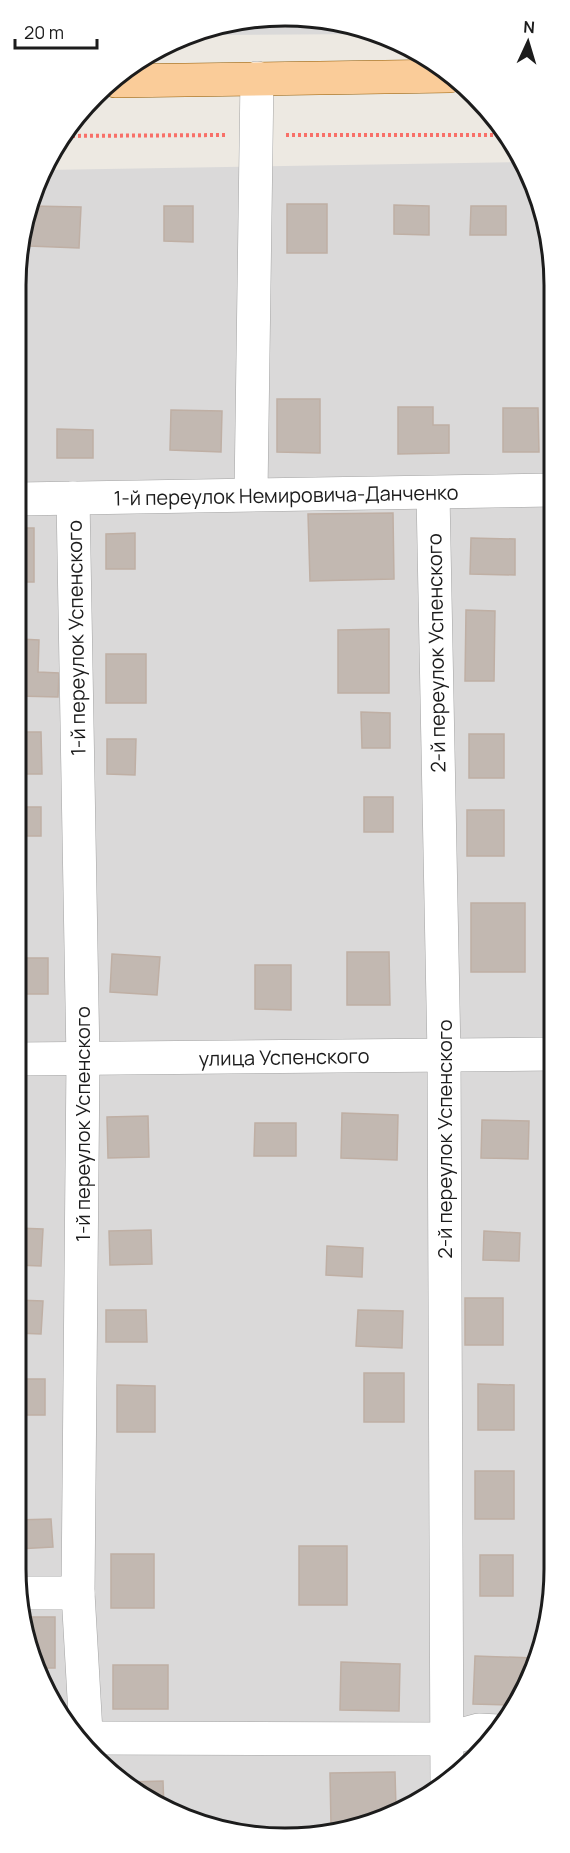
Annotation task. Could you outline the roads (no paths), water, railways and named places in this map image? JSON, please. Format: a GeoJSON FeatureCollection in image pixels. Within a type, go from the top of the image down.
{"type":"FeatureCollection","features":[{"type":"Feature","properties":{"kind":"main road"},"geometry":{"type":"LineString","coordinates":[[125,81],[439,76]]}},
{"type":"Feature","properties":{"kind":"street"},"geometry":{"type":"LineString","coordinates":[[251,493],[257,78]]}},
{"type":"Feature","properties":{"kind":"street","name":"1-й переулок Немировича-Данченко"},"geometry":{"type":"LineString","coordinates":[[26,499],[251,493],[433,494],[544,490]]}},
{"type":"Feature","properties":{"kind":"street","name":"2-й переулок Успенского"},"geometry":{"type":"LineString","coordinates":[[433,494],[444,1055],[447,1771]]}},
{"type":"Feature","properties":{"kind":"street","name":"1-й переулок Успенского"},"geometry":{"type":"LineString","coordinates":[[73,498],[83,1060],[78,1593],[86,1735]]}},
{"type":"Feature","properties":{"kind":"street","name":"улица Успенского"},"geometry":{"type":"LineString","coordinates":[[26,1059],[544,1054]]}},
{"type":"Feature","properties":{"kind":"street"},"geometry":{"type":"LineString","coordinates":[[27,1593],[78,1593]]}},
{"type":"Feature","properties":{"kind":"street"},"geometry":{"type":"LineString","coordinates":[[95,1744],[446,1739],[479,1730],[487,1730]]}}]}
